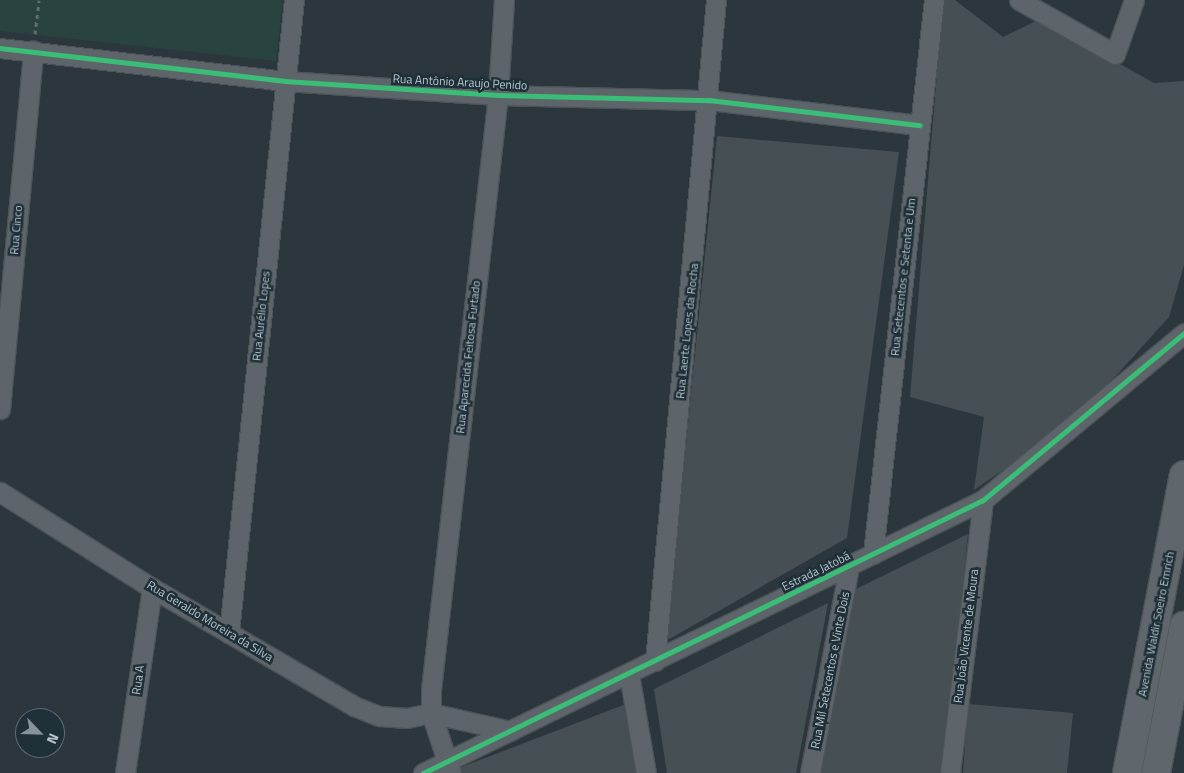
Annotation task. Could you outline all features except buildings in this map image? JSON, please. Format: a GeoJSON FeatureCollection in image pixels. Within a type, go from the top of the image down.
{"type":"FeatureCollection","features":[{"type":"Feature","properties":{"kind":"main road","name":"Avenida Waldir Soeiro Emrich"},"geometry":{"type":"LineString","coordinates":[[1127,773],[1184,476]]}},
{"type":"Feature","properties":{"kind":"main road"},"geometry":{"type":"LineString","coordinates":[[1156,773],[1183,640]]}},
{"type":"Feature","properties":{"kind":"street","name":"Rua Aurélio Lopes"},"geometry":{"type":"LineString","coordinates":[[229,633],[294,0]]}},
{"type":"Feature","properties":{"kind":"street","name":"Rua Aparecida Feitosa Furtado"},"geometry":{"type":"LineString","coordinates":[[449,767],[431,713],[498,95],[504,0]]}},
{"type":"Feature","properties":{"kind":"street","name":"Rua Laerte Lopes da Rocha"},"geometry":{"type":"LineString","coordinates":[[655,661],[709,100],[716,0]]}},
{"type":"Feature","properties":{"kind":"street","name":"Rua Setecentos e Setenta e Um"},"geometry":{"type":"LineString","coordinates":[[873,554],[934,0]]}},
{"type":"Feature","properties":{"kind":"street"},"geometry":{"type":"LineString","coordinates":[[1019,0],[1115,54],[1134,0]]}},
{"type":"Feature","properties":{"kind":"street","name":"Rua Antônio Araujo Penido"},"geometry":{"type":"LineString","coordinates":[[0,48],[285,81],[498,95],[709,100],[920,125]]}},
{"type":"Feature","properties":{"kind":"street","name":"Rua Cinco"},"geometry":{"type":"LineString","coordinates":[[0,409],[33,51]]}},
{"type":"Feature","properties":{"kind":"street","name":"Estrada Jatobá"},"geometry":{"type":"LineString","coordinates":[[423,773],[449,767],[510,730],[629,674],[984,500],[1184,333]]}},
{"type":"Feature","properties":{"kind":"street","name":"Rua Geraldo Moreira da Silva"},"geometry":{"type":"LineString","coordinates":[[0,492],[152,588],[354,706],[379,716],[407,718],[431,713]]}},
{"type":"Feature","properties":{"kind":"street","name":"Rua João Vicente de Moura"},"geometry":{"type":"LineString","coordinates":[[950,773],[984,500]]}},
{"type":"Feature","properties":{"kind":"street","name":"Rua Mil Setecentos e Vinte Dois"},"geometry":{"type":"LineString","coordinates":[[810,773],[849,566]]}},
{"type":"Feature","properties":{"kind":"street","name":"Rua A"},"geometry":{"type":"LineString","coordinates":[[124,773],[152,588]]}},
{"type":"Feature","properties":{"kind":"street"},"geometry":{"type":"LineString","coordinates":[[629,674],[646,773]]}},
{"type":"Feature","properties":{"kind":"street"},"geometry":{"type":"LineString","coordinates":[[431,713],[510,730]]}},
{"type":"Feature","properties":{"kind":"path"},"geometry":{"type":"LineString","coordinates":[[33,51],[39,0]]}},
{"type":"Feature","properties":{"kind":"green space"},"geometry":{"type":"Polygon","coordinates":[[[0,0],[283,0],[276,61],[0,31],[0,0]]]}},
{"type":"Feature","properties":{"kind":"cycle path"},"geometry":{"type":"LineString","coordinates":[[0,48],[285,81],[498,95],[709,100],[920,125]]}},
{"type":"Feature","properties":{"kind":"cycle path"},"geometry":{"type":"LineString","coordinates":[[423,773],[983,500],[1184,333]]}}]}
